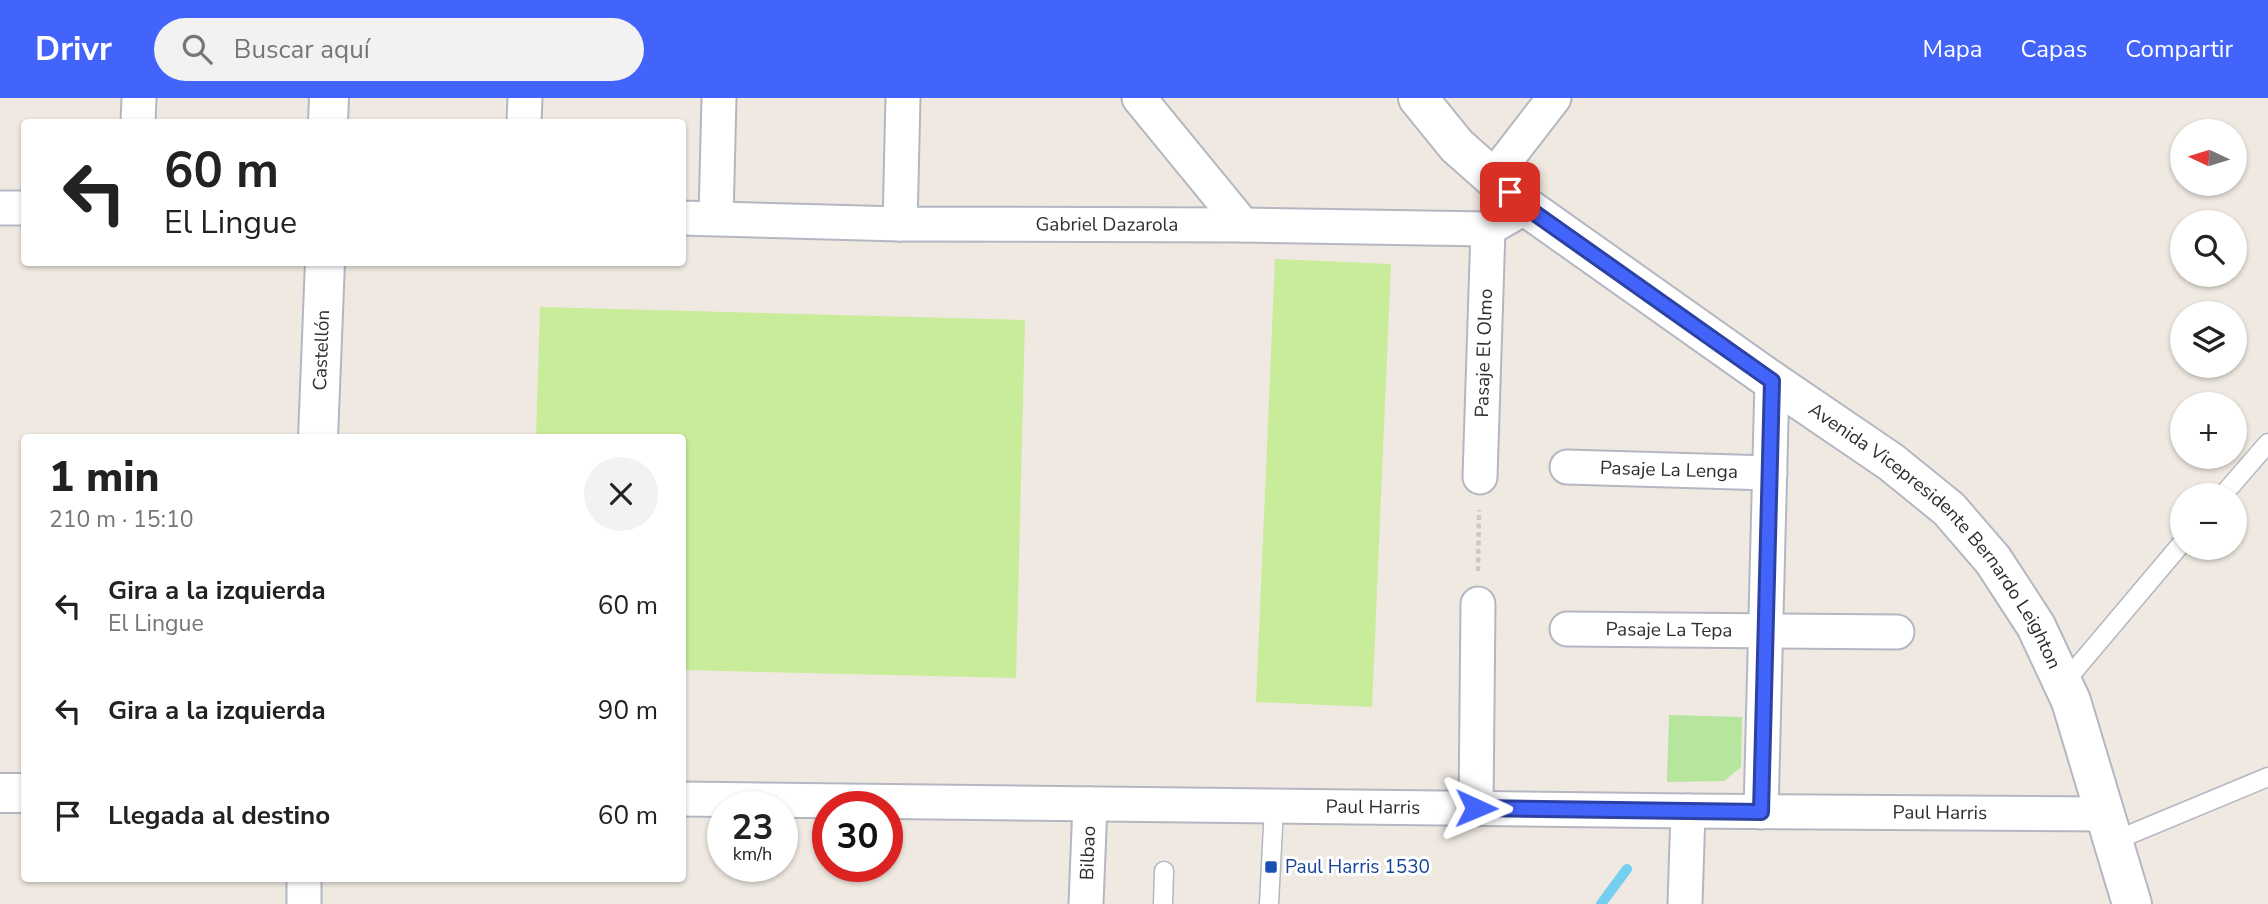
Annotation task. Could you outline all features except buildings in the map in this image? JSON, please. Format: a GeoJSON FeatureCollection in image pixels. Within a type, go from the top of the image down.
{"type":"FeatureCollection","features":[{"type":"Feature","properties":{"kind":"main road"},"geometry":{"type":"LineString","coordinates":[[328,119],[329,98]]}},
{"type":"Feature","properties":{"kind":"main road","name":"Avenida Vicepresidente Bernardo Leighton"},"geometry":{"type":"LineString","coordinates":[[1418,98],[1457,146],[1526,207],[1891,462],[1949,509],[1993,561],[2036,626],[2071,701],[2132,904]]}},
{"type":"Feature","properties":{"kind":"main road","name":"Castellón"},"geometry":{"type":"LineString","coordinates":[[318,434],[325,266]]}},
{"type":"Feature","properties":{"kind":"main road"},"geometry":{"type":"LineString","coordinates":[[0,793],[21,793]]}},
{"type":"Feature","properties":{"kind":"street"},"geometry":{"type":"LineString","coordinates":[[138,119],[139,98]]}},
{"type":"Feature","properties":{"kind":"street"},"geometry":{"type":"LineString","coordinates":[[524,119],[525,98]]}},
{"type":"Feature","properties":{"kind":"street"},"geometry":{"type":"LineString","coordinates":[[716,218],[719,98]]}},
{"type":"Feature","properties":{"kind":"street"},"geometry":{"type":"LineString","coordinates":[[900,224],[903,98]]}},
{"type":"Feature","properties":{"kind":"street"},"geometry":{"type":"LineString","coordinates":[[1139,98],[1243,225]]}},
{"type":"Feature","properties":{"kind":"street"},"geometry":{"type":"LineString","coordinates":[[1493,177],[1555,98]]}},
{"type":"Feature","properties":{"kind":"street"},"geometry":{"type":"LineString","coordinates":[[1488,229],[1526,207]]}},
{"type":"Feature","properties":{"kind":"street"},"geometry":{"type":"LineString","coordinates":[[0,208],[21,208]]}},
{"type":"Feature","properties":{"kind":"street","name":"Gabriel Dazarola"},"geometry":{"type":"LineString","coordinates":[[686,218],[900,224],[1488,229]]}},
{"type":"Feature","properties":{"kind":"street","name":"Pasaje El Olmo"},"geometry":{"type":"LineString","coordinates":[[1480,477],[1488,229]]}},
{"type":"Feature","properties":{"kind":"street"},"geometry":{"type":"LineString","coordinates":[[1761,812],[1772,381]]}},
{"type":"Feature","properties":{"kind":"street","name":"Pasaje La Lenga"},"geometry":{"type":"LineString","coordinates":[[1567,467],[1770,473]]}},
{"type":"Feature","properties":{"kind":"street"},"geometry":{"type":"LineString","coordinates":[[1476,808],[1478,604]]}},
{"type":"Feature","properties":{"kind":"street","name":"Pasaje La Tepa"},"geometry":{"type":"LineString","coordinates":[[1567,629],[1897,632]]}},
{"type":"Feature","properties":{"kind":"street","name":"Paul Harris"},"geometry":{"type":"LineString","coordinates":[[686,799],[1761,812],[2109,828]]}},
{"type":"Feature","properties":{"kind":"street","name":"Bilbao"},"geometry":{"type":"LineString","coordinates":[[1086,904],[1090,804]]}},
{"type":"Feature","properties":{"kind":"street"},"geometry":{"type":"LineString","coordinates":[[1685,904],[1688,811]]}},
{"type":"Feature","properties":{"kind":"street"},"geometry":{"type":"LineString","coordinates":[[304,882],[304,904]]}},
{"type":"Feature","properties":{"kind":"lane"},"geometry":{"type":"LineString","coordinates":[[2233,483],[2268,443]]}},
{"type":"Feature","properties":{"kind":"lane"},"geometry":{"type":"LineString","coordinates":[[2063,684],[2170,557]]}},
{"type":"Feature","properties":{"kind":"lane"},"geometry":{"type":"LineString","coordinates":[[2109,828],[2268,777]]}},
{"type":"Feature","properties":{"kind":"lane"},"geometry":{"type":"LineString","coordinates":[[1269,904],[1275,807]]}},
{"type":"Feature","properties":{"kind":"lane"},"geometry":{"type":"LineString","coordinates":[[1163,904],[1164,871]]}},
{"type":"Feature","properties":{"kind":"path"},"geometry":{"type":"LineString","coordinates":[[1478,604],[1480,477]]}},
{"type":"Feature","properties":{"kind":"green space"},"geometry":{"type":"Polygon","coordinates":[[[1275,259],[1391,264],[1372,707],[1256,702],[1275,259]]]}},
{"type":"Feature","properties":{"kind":"green space"},"geometry":{"type":"Polygon","coordinates":[[[540,307],[1025,320],[1016,678],[686,670],[686,434],[536,434],[540,307]]]}},
{"type":"Feature","properties":{"kind":"green space"},"geometry":{"type":"Polygon","coordinates":[[[1669,715],[1742,717],[1741,767],[1724,781],[1667,782],[1669,715]]]}},
{"type":"Feature","properties":{"kind":"waterway"},"geometry":{"type":"LineString","coordinates":[[1601,904],[1627,869]]}},
{"type":"Feature","properties":{"kind":"place","name":"Paul Harris 1530"},"geometry":{"type":"Point","coordinates":[1271,867]}},
{"type":"Feature","properties":{"kind":"route"},"geometry":{"type":"LineString","coordinates":[[1476,808],[1761,812],[1772,381],[1526,207],[1510,192]]}}]}
